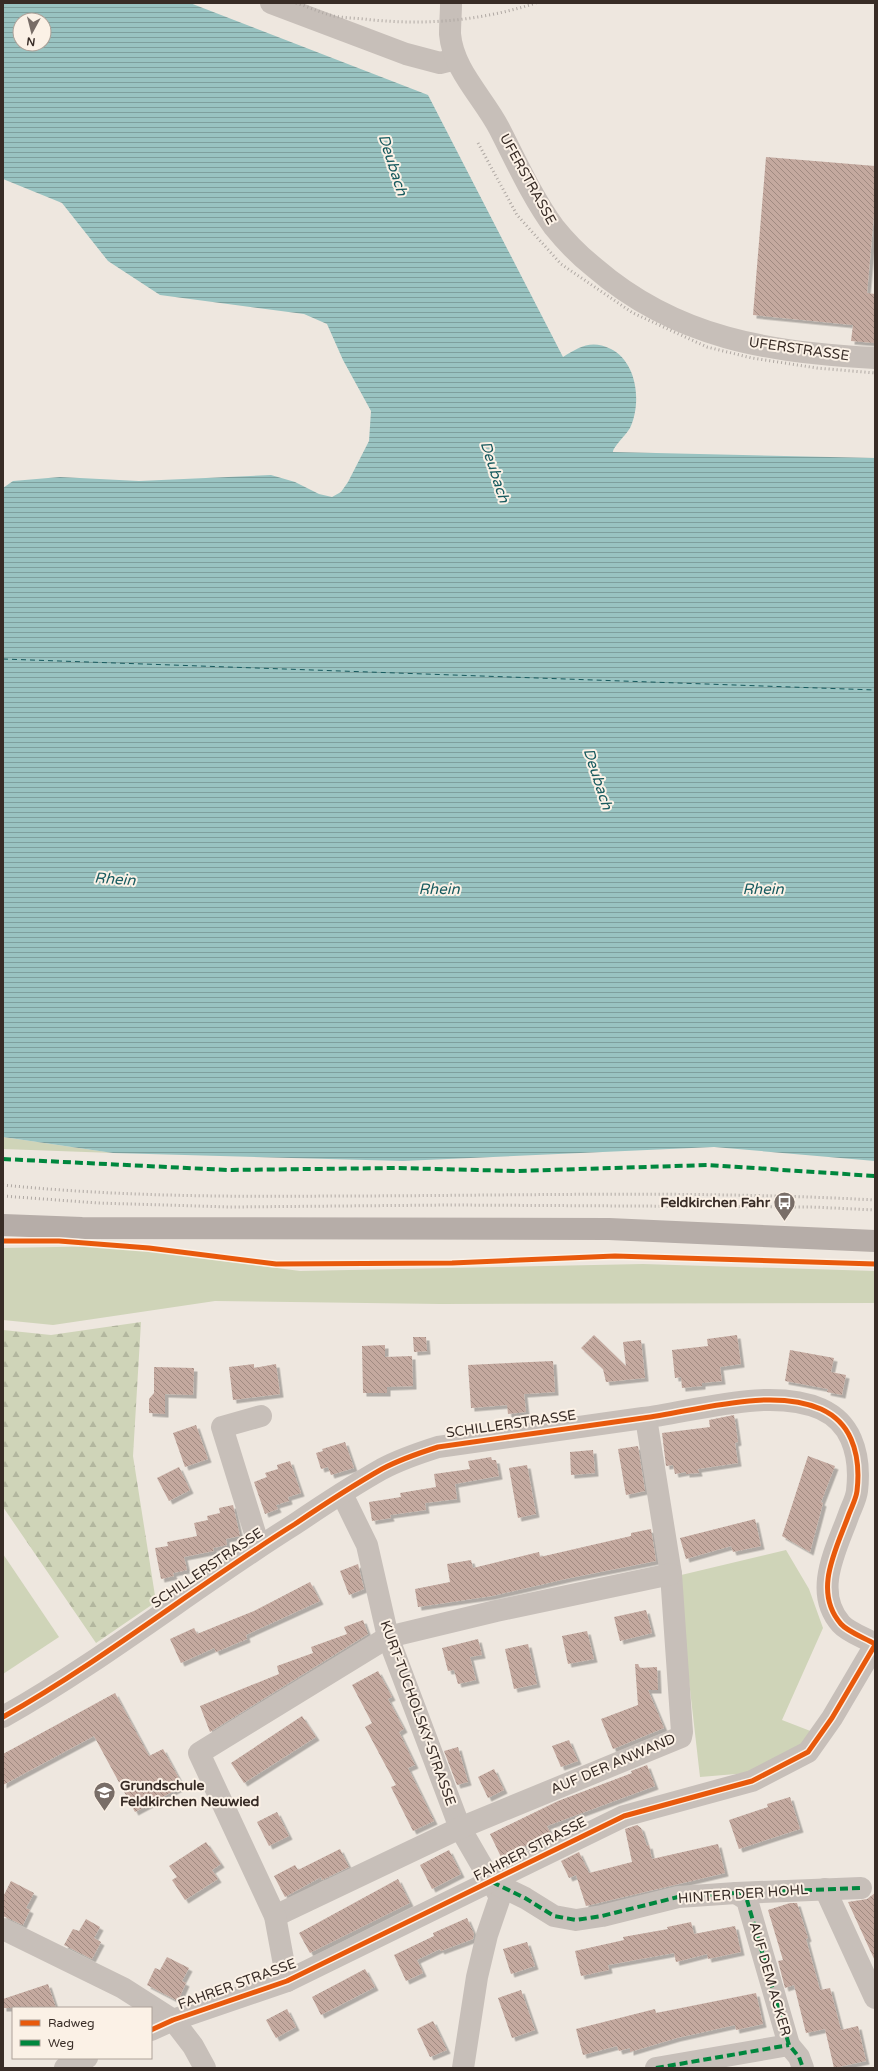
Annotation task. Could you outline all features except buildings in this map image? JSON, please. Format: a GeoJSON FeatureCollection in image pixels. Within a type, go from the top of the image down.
{"type":"FeatureCollection","features":[{"type":"Feature","properties":{"kind":"main road"},"geometry":{"type":"LineString","coordinates":[[3,1225],[82,1228],[609,1229],[875,1241]]}},
{"type":"Feature","properties":{"kind":"street"},"geometry":{"type":"LineString","coordinates":[[271,3],[406,54],[440,63],[456,59]]}},
{"type":"Feature","properties":{"kind":"street","name":"UFERSTRASSE"},"geometry":{"type":"LineString","coordinates":[[451,3],[450,34],[456,59],[475,92],[493,116],[540,206],[555,228],[576,252],[642,303],[684,323],[727,339],[785,350],[875,358]]}},
{"type":"Feature","properties":{"kind":"street","name":"SCHILLERSTRASSE"},"geometry":{"type":"LineString","coordinates":[[3,1717],[46,1693],[259,1546],[383,1469],[438,1447],[646,1418],[754,1400],[790,1400],[807,1403],[830,1413],[846,1429],[854,1447],[858,1471],[856,1493],[828,1576],[827,1592],[831,1608],[841,1625],[875,1645]]}},
{"type":"Feature","properties":{"kind":"street"},"geometry":{"type":"LineString","coordinates":[[259,1546],[222,1426],[261,1416]]}},
{"type":"Feature","properties":{"kind":"street","name":"AUF DER ANWAND"},"geometry":{"type":"LineString","coordinates":[[275,1916],[460,1828],[681,1736],[682,1732],[671,1574],[646,1418]]}},
{"type":"Feature","properties":{"kind":"street","name":"KURT-TUCHOLSKY-STRASSE"},"geometry":{"type":"LineString","coordinates":[[342,1494],[367,1545],[388,1637],[460,1828],[500,1897],[487,1935],[477,1977],[462,2068]]}},
{"type":"Feature","properties":{"kind":"street"},"geometry":{"type":"LineString","coordinates":[[288,1981],[275,1916],[199,1753],[388,1637],[496,1611],[671,1574]]}},
{"type":"Feature","properties":{"kind":"street","name":"FAHRER STRASSE"},"geometry":{"type":"LineString","coordinates":[[152,2030],[173,2020],[288,1981],[624,1816],[752,1780],[808,1752],[832,1718],[875,1645]]}},
{"type":"Feature","properties":{"kind":"street","name":"HINTER DER HOHL"},"geometry":{"type":"LineString","coordinates":[[492,1882],[525,1898],[554,1916],[576,1920],[602,1916],[678,1897],[736,1892],[861,1888]]}},
{"type":"Feature","properties":{"kind":"street"},"geometry":{"type":"LineString","coordinates":[[825,1889],[875,1998]]}},
{"type":"Feature","properties":{"kind":"street","name":"AUF DEM ACKER"},"geometry":{"type":"LineString","coordinates":[[736,1892],[747,1900],[789,2045],[799,2057],[803,2068]]}},
{"type":"Feature","properties":{"kind":"street"},"geometry":{"type":"LineString","coordinates":[[3,1929],[123,1988],[173,2020],[193,2046],[205,2068]]}},
{"type":"Feature","properties":{"kind":"street"},"geometry":{"type":"LineString","coordinates":[[656,2068],[789,2045]]}},
{"type":"Feature","properties":{"kind":"street"},"geometry":{"type":"LineString","coordinates":[[65,2068],[85,2059]]}},
{"type":"Feature","properties":{"kind":"green space"},"geometry":{"type":"Polygon","coordinates":[[[3,1137],[113,1153],[3,1149],[3,1137]]]}},
{"type":"Feature","properties":{"kind":"green space"},"geometry":{"type":"Polygon","coordinates":[[[108,1246],[300,1271],[643,1264],[875,1271],[875,1303],[441,1304],[215,1301],[53,1325],[3,1320],[3,1248],[108,1246]]]}},
{"type":"Feature","properties":{"kind":"green space"},"geometry":{"type":"Polygon","coordinates":[[[141,1322],[133,1456],[156,1602],[96,1643],[3,1507],[3,1330],[51,1335],[141,1322]]]}},
{"type":"Feature","properties":{"kind":"green space"},"geometry":{"type":"Polygon","coordinates":[[[786,1550],[809,1589],[823,1628],[782,1720],[813,1732],[792,1753],[748,1773],[700,1777],[677,1576],[786,1550]]]}},
{"type":"Feature","properties":{"kind":"green space"},"geometry":{"type":"Polygon","coordinates":[[[3,1554],[59,1637],[3,1674],[3,1554]]]}},
{"type":"Feature","properties":{"kind":"water"},"geometry":{"type":"Polygon","coordinates":[[[3,3],[190,3],[428,95],[563,357],[580,347],[591,344],[604,346],[611,349],[620,355],[627,363],[635,384],[636,407],[630,428],[615,447],[613,452],[875,458],[875,1161],[714,1147],[403,1161],[113,1153],[3,1137],[3,488],[13,481],[60,477],[139,481],[271,475],[295,482],[319,494],[332,497],[341,492],[348,482],[369,441],[371,411],[343,360],[327,324],[304,314],[160,295],[108,261],[62,203],[3,179],[3,3]]]}},
{"type":"Feature","properties":{"kind":"ferry route"},"geometry":{"type":"LineString","coordinates":[[3,659],[875,690]]}},
{"type":"Feature","properties":{"kind":"railway"},"geometry":{"type":"LineString","coordinates":[[296,3],[338,17],[408,22],[430,22],[473,18],[536,3]]}},
{"type":"Feature","properties":{"kind":"railway"},"geometry":{"type":"LineString","coordinates":[[478,143],[517,215],[561,264],[633,313],[707,347],[752,358],[817,368],[875,373]]}},
{"type":"Feature","properties":{"kind":"railway"},"geometry":{"type":"LineString","coordinates":[[3,1185],[85,1192],[208,1196],[671,1194],[875,1200]]}},
{"type":"Feature","properties":{"kind":"railway"},"geometry":{"type":"LineString","coordinates":[[3,1196],[98,1203],[230,1207],[451,1205],[812,1207],[875,1210]]}},
{"type":"Feature","properties":{"kind":"marked path"},"geometry":{"type":"LineString","coordinates":[[3,1159],[228,1170],[397,1168],[517,1171],[708,1165],[875,1176]]}},
{"type":"Feature","properties":{"kind":"marked path"},"geometry":{"type":"LineString","coordinates":[[492,1882],[525,1898],[554,1916],[576,1920],[602,1916],[678,1897],[861,1888]]}},
{"type":"Feature","properties":{"kind":"marked path"},"geometry":{"type":"LineString","coordinates":[[736,1893],[747,1900],[789,2045],[799,2057],[803,2068]]}},
{"type":"Feature","properties":{"kind":"marked path"},"geometry":{"type":"LineString","coordinates":[[656,2068],[789,2045]]}},
{"type":"Feature","properties":{"kind":"cycle path"},"geometry":{"type":"LineString","coordinates":[[3,1241],[59,1241],[149,1248],[276,1264],[452,1263],[615,1256],[875,1264]]}},
{"type":"Feature","properties":{"kind":"cycle path"},"geometry":{"type":"LineString","coordinates":[[3,1717],[77,1672],[222,1572],[338,1496],[382,1469],[416,1454],[438,1447],[664,1415],[709,1406],[757,1400],[780,1400],[801,1403],[821,1409],[839,1421],[846,1429],[851,1439],[857,1465],[857,1491],[830,1569],[828,1598],[833,1611],[844,1627],[875,1644]]}},
{"type":"Feature","properties":{"kind":"cycle path"},"geometry":{"type":"LineString","coordinates":[[152,2030],[173,2020],[287,1981],[624,1816],[752,1781],[808,1752],[832,1718],[875,1645]]}},
{"type":"Feature","properties":{"kind":"place","name":"Feldkirchen Fahr"},"geometry":{"type":"Point","coordinates":[785,1222]}},
{"type":"Feature","properties":{"kind":"place","name":"Grundschule Feldkirchen Neuwied"},"geometry":{"type":"Point","coordinates":[105,1812]}},
{"type":"Feature","properties":{"kind":"water label","name":"Deubach"},"geometry":{"type":"Point","coordinates":[393,165]}},
{"type":"Feature","properties":{"kind":"water label","name":"Deubach"},"geometry":{"type":"Point","coordinates":[495,472]}},
{"type":"Feature","properties":{"kind":"water label","name":"Deubach"},"geometry":{"type":"Point","coordinates":[598,779]}},
{"type":"Feature","properties":{"kind":"water label","name":"Rhein"},"geometry":{"type":"Point","coordinates":[115,879]}},
{"type":"Feature","properties":{"kind":"water label","name":"Rhein"},"geometry":{"type":"Point","coordinates":[439,889]}},
{"type":"Feature","properties":{"kind":"water label","name":"Rhein"},"geometry":{"type":"Point","coordinates":[763,889]}}]}
